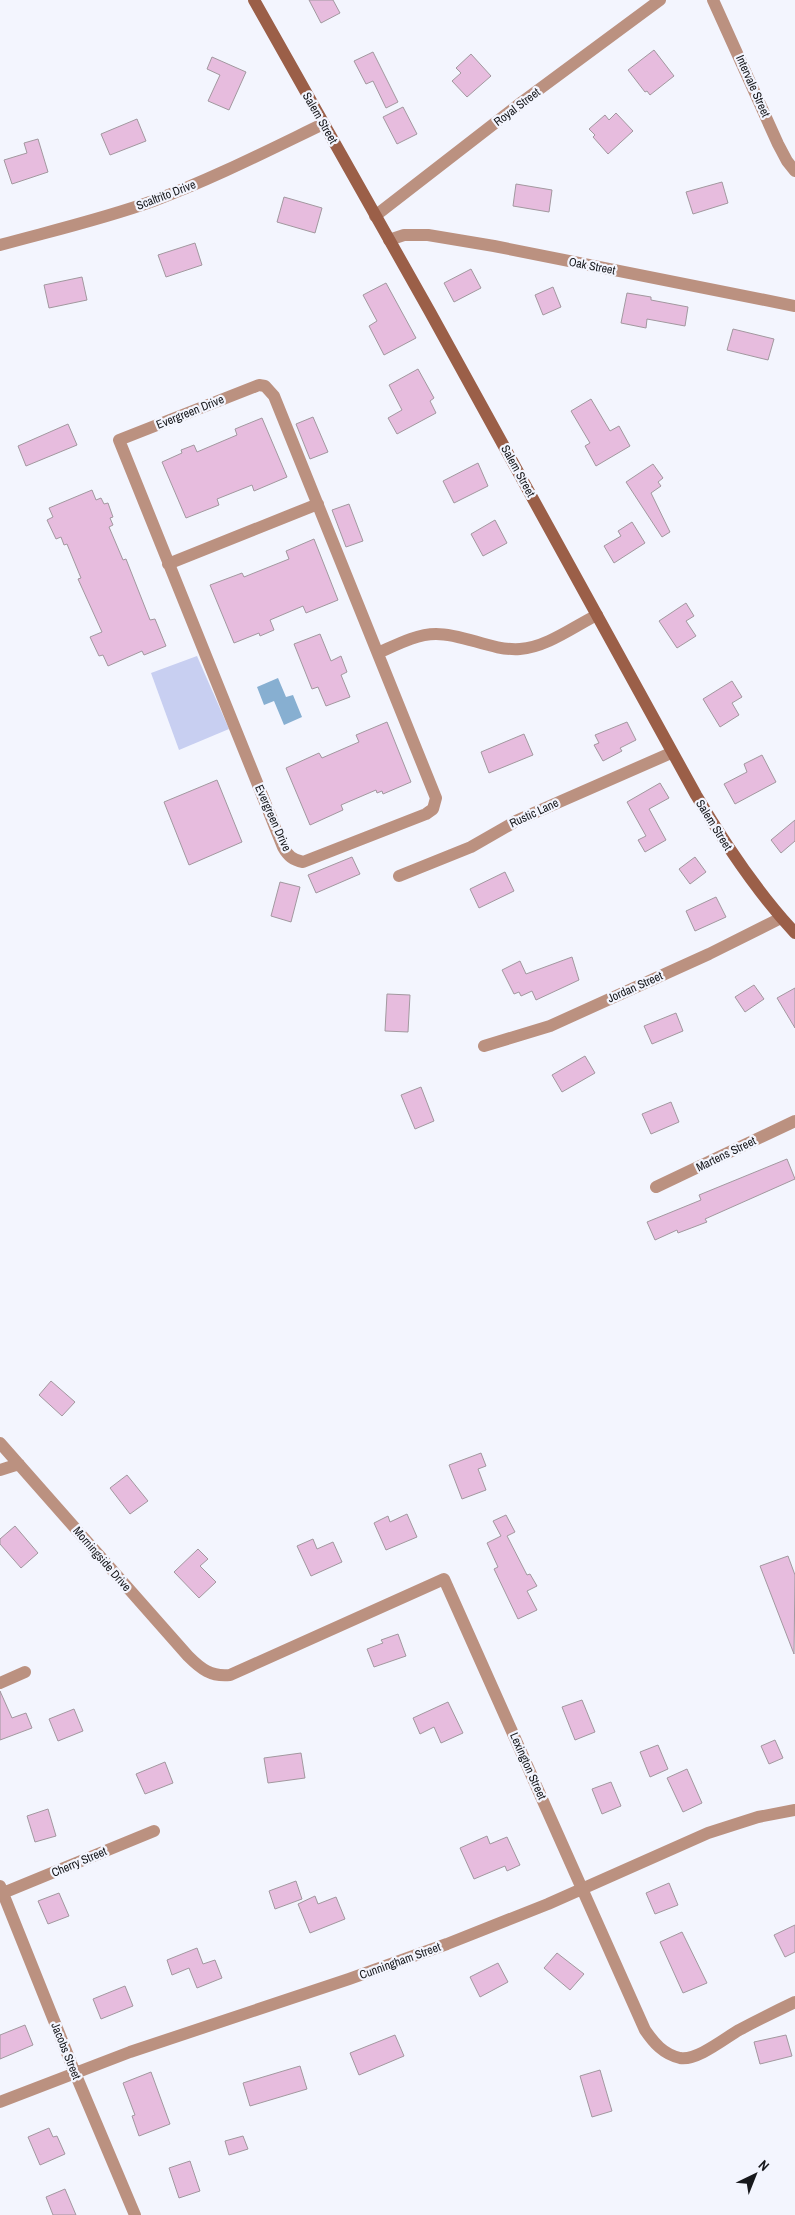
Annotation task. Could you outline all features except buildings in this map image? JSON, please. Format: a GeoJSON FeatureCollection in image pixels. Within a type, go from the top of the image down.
{"type":"FeatureCollection","features":[{"type":"Feature","properties":{"kind":"street","name":"Salem Street"},"geometry":{"type":"LineString","coordinates":[[254,0],[389,240],[672,753],[734,856],[781,918],[795,933]]}},
{"type":"Feature","properties":{"kind":"street","name":"Royal Street"},"geometry":{"type":"LineString","coordinates":[[375,216],[522,102],[660,0]]}},
{"type":"Feature","properties":{"kind":"street","name":"Intervale Street"},"geometry":{"type":"LineString","coordinates":[[714,0],[778,144],[795,171]]}},
{"type":"Feature","properties":{"kind":"street","name":"Scaltrito Drive"},"geometry":{"type":"LineString","coordinates":[[0,245],[119,213],[169,195],[215,176],[323,124]]}},
{"type":"Feature","properties":{"kind":"street","name":"Oak Street"},"geometry":{"type":"LineString","coordinates":[[389,240],[404,235],[428,235],[494,246],[795,306]]}},
{"type":"Feature","properties":{"kind":"street","name":"Evergreen Drive"},"geometry":{"type":"LineString","coordinates":[[253,386],[265,386],[274,396],[318,504],[434,792],[436,798],[435,805],[426,814],[312,860],[303,862],[288,855],[283,847],[168,564],[118,440],[253,386]]}},
{"type":"Feature","properties":{"kind":"street"},"geometry":{"type":"LineString","coordinates":[[168,564],[318,504]]}},
{"type":"Feature","properties":{"kind":"street"},"geometry":{"type":"LineString","coordinates":[[378,653],[419,637],[436,634],[505,649],[521,649],[553,638],[597,615]]}},
{"type":"Feature","properties":{"kind":"street","name":"Rustic Lane"},"geometry":{"type":"LineString","coordinates":[[399,876],[471,847],[518,820],[672,753]]}},
{"type":"Feature","properties":{"kind":"street","name":"Jordan Street"},"geometry":{"type":"LineString","coordinates":[[484,1046],[550,1026],[709,954],[781,918]]}},
{"type":"Feature","properties":{"kind":"street","name":"Martens Street"},"geometry":{"type":"LineString","coordinates":[[656,1187],[795,1120]]}},
{"type":"Feature","properties":{"kind":"street","name":"Morningside Drive"},"geometry":{"type":"LineString","coordinates":[[0,1442],[188,1656],[207,1672]]}},
{"type":"Feature","properties":{"kind":"street"},"geometry":{"type":"LineString","coordinates":[[0,1470],[19,1464]]}},
{"type":"Feature","properties":{"kind":"street","name":"Lexington Street"},"geometry":{"type":"LineString","coordinates":[[207,1672],[218,1676],[230,1675],[444,1579],[645,2030],[655,2044],[666,2053],[682,2058],[698,2054],[737,2031],[795,2002]]}},
{"type":"Feature","properties":{"kind":"street"},"geometry":{"type":"LineString","coordinates":[[0,1683],[25,1672]]}},
{"type":"Feature","properties":{"kind":"street","name":"Cunningham Street"},"geometry":{"type":"LineString","coordinates":[[0,2102],[168,2039],[397,1963],[498,1925],[708,1833],[758,1817],[795,1810]]}},
{"type":"Feature","properties":{"kind":"street","name":"Cherry Street"},"geometry":{"type":"LineString","coordinates":[[2,1890],[154,1831]]}},
{"type":"Feature","properties":{"kind":"street","name":"Jacobs Street"},"geometry":{"type":"LineString","coordinates":[[2,1890],[75,2073],[135,2215]]}},
{"type":"Feature","properties":{"kind":"shaded area"},"geometry":{"type":"Polygon","coordinates":[[[197,656],[229,729],[179,750],[151,673],[197,656]]]}},
{"type":"Feature","properties":{"kind":"shaded area"},"geometry":{"type":"Polygon","coordinates":[[[278,678],[286,697],[293,695],[302,717],[284,725],[274,701],[264,705],[257,687],[278,678]]]}}]}
